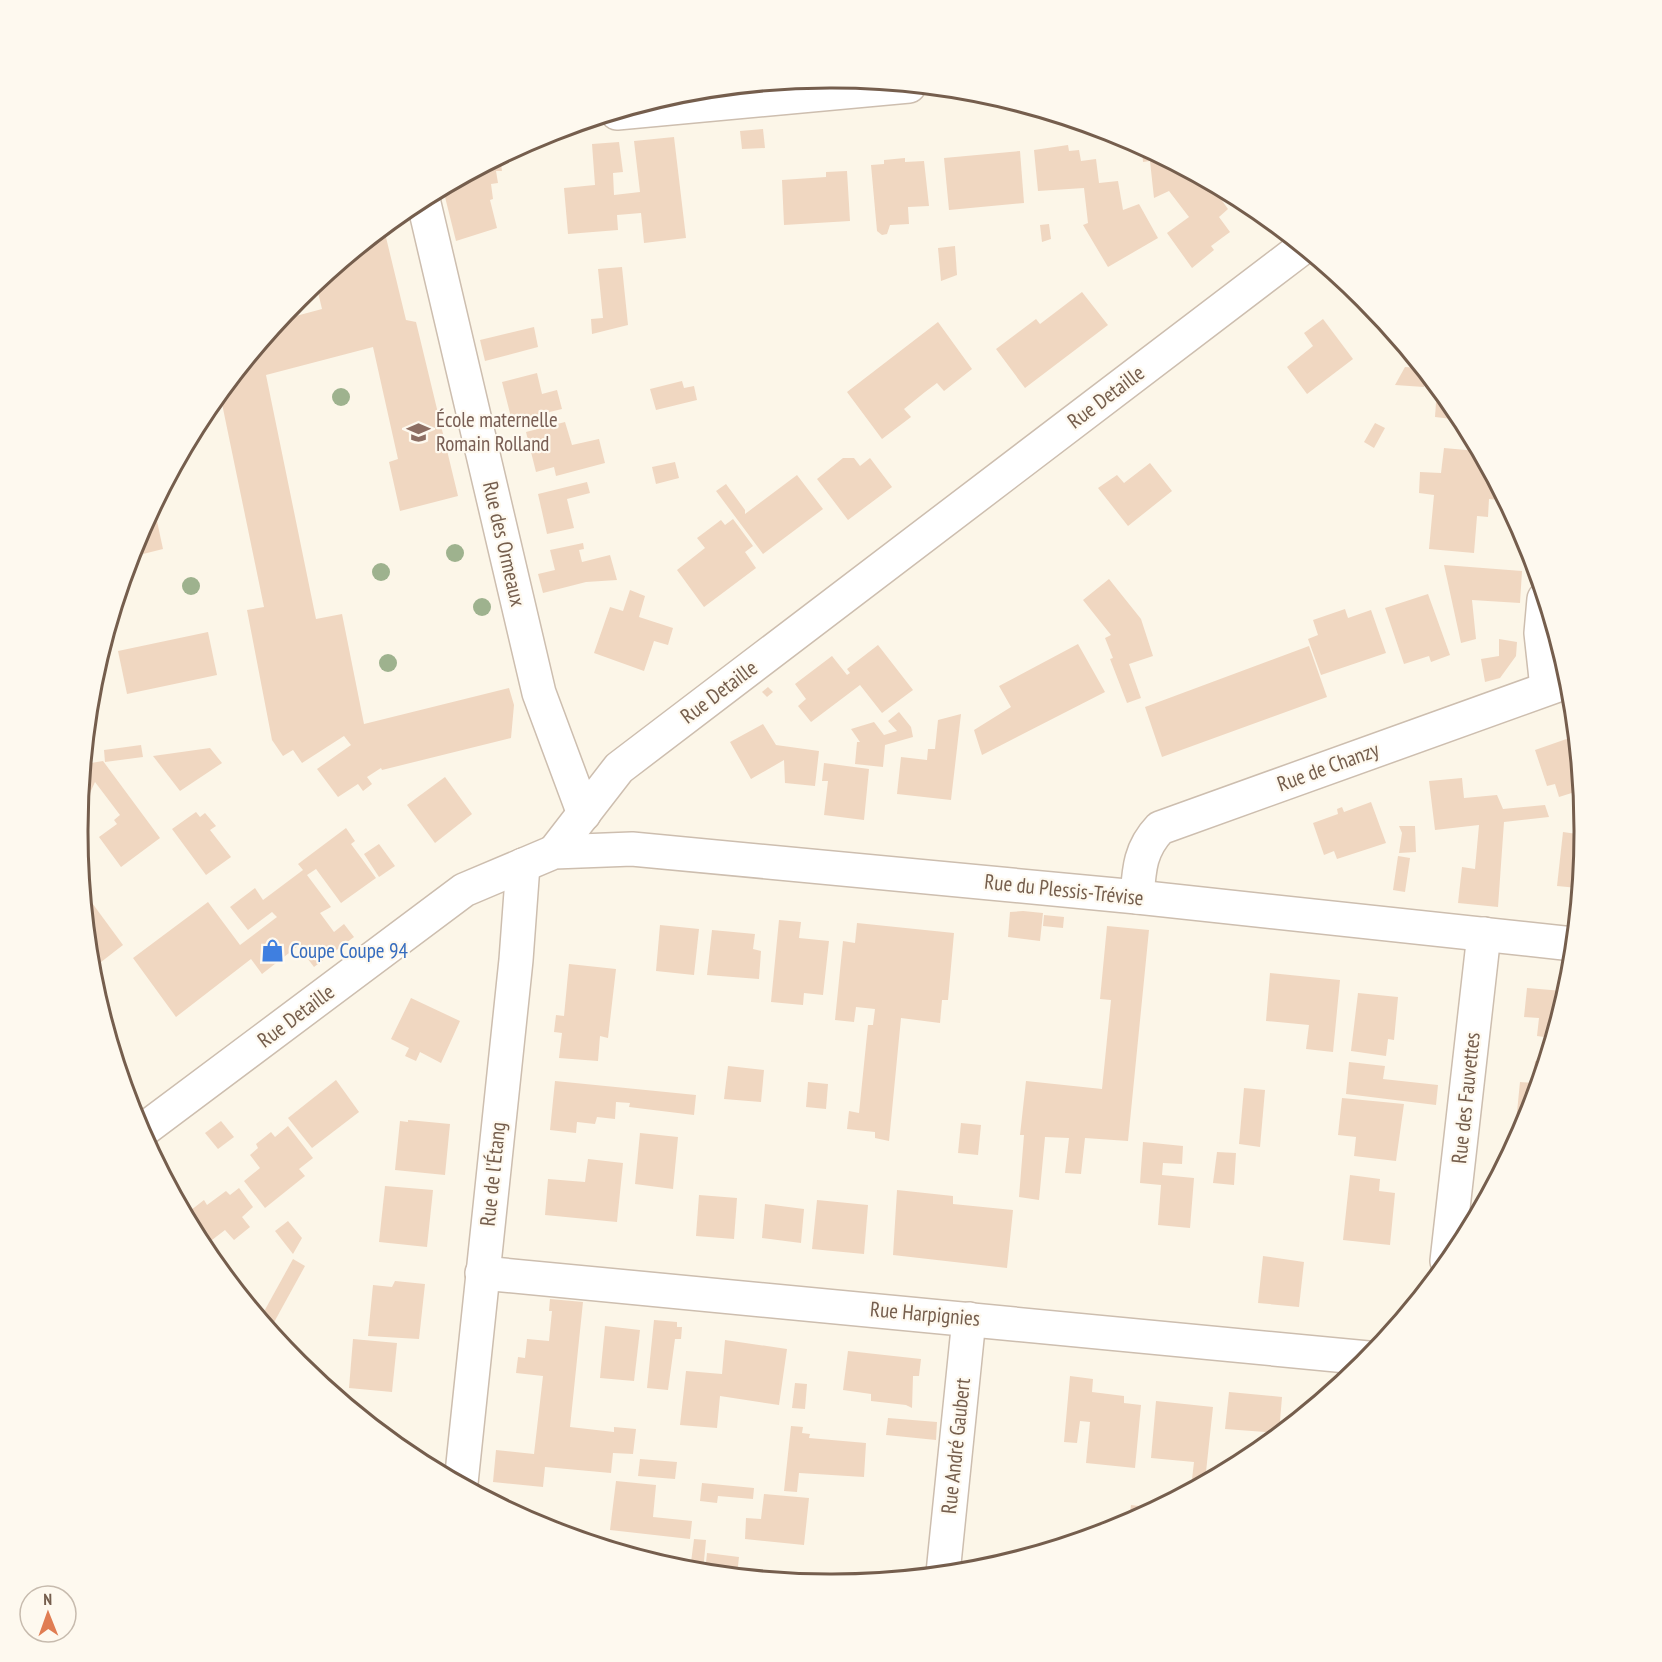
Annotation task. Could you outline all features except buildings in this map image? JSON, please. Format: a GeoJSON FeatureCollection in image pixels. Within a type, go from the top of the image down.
{"type":"FeatureCollection","features":[{"type":"Feature","properties":{"kind":"street"},"geometry":{"type":"LineString","coordinates":[[660,109],[870,90]]}},
{"type":"Feature","properties":{"kind":"street","name":"Rue des Ormeaux"},"geometry":{"type":"LineString","coordinates":[[425,210],[539,693],[584,814]]}},
{"type":"Feature","properties":{"kind":"street","name":"Rue Detaille"},"geometry":{"type":"LineString","coordinates":[[150,1125],[464,890],[554,852],[619,768],[1296,253]]}},
{"type":"Feature","properties":{"kind":"street"},"geometry":{"type":"LineString","coordinates":[[1542,619],[1541,633],[1558,685]]}},
{"type":"Feature","properties":{"kind":"street","name":"Rue de Chanzy"},"geometry":{"type":"LineString","coordinates":[[1137,897],[1141,858],[1148,841],[1160,828],[1558,685]]}},
{"type":"Feature","properties":{"kind":"street","name":"Rue du Plessis-Trévise"},"geometry":{"type":"LineString","coordinates":[[554,852],[632,849],[1137,897],[1564,943]]}},
{"type":"Feature","properties":{"kind":"street","name":"Rue de l'Étang"},"geometry":{"type":"LineString","coordinates":[[462,1475],[516,960],[523,865]]}},
{"type":"Feature","properties":{"kind":"street","name":"Rue des Fauvettes"},"geometry":{"type":"LineString","coordinates":[[1449,1242],[1484,934]]}},
{"type":"Feature","properties":{"kind":"street","name":"Rue Harpignies"},"geometry":{"type":"LineString","coordinates":[[482,1273],[1355,1357]]}},
{"type":"Feature","properties":{"kind":"street","name":"Rue André Gaubert"},"geometry":{"type":"LineString","coordinates":[[944,1564],[969,1318]]}},
{"type":"Feature","properties":{"kind":"place","name":"École maternelle Romain Rolland"},"geometry":{"type":"Point","coordinates":[418,432]}},
{"type":"Feature","properties":{"kind":"place","name":"Coupe Coupe 94"},"geometry":{"type":"Point","coordinates":[272,951]}}]}
